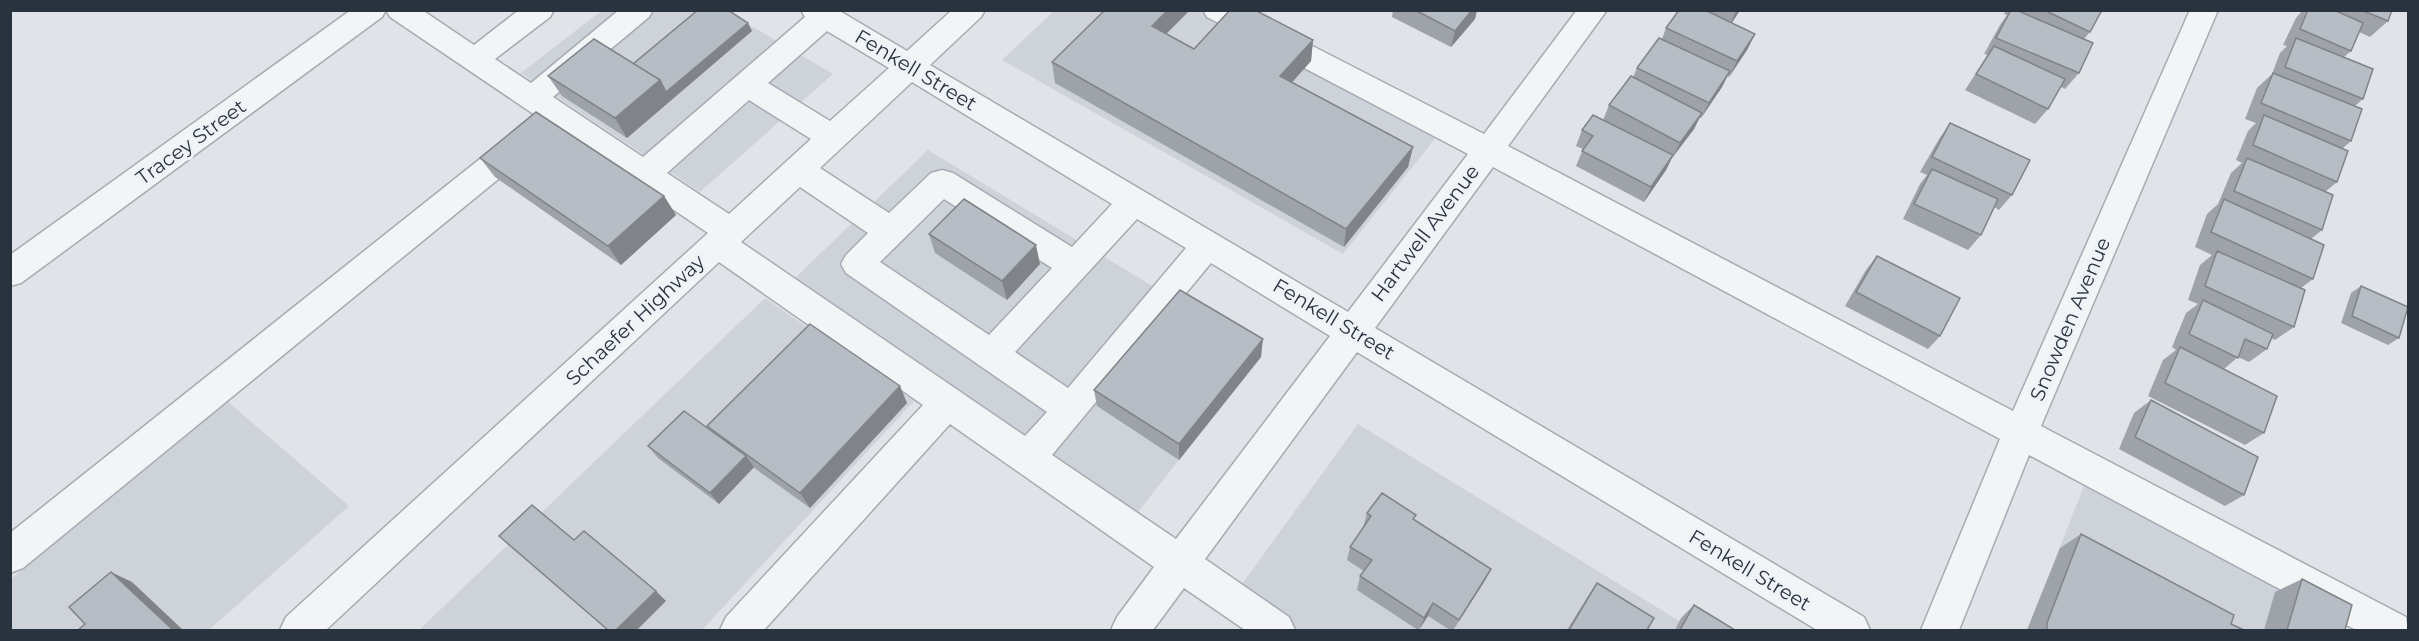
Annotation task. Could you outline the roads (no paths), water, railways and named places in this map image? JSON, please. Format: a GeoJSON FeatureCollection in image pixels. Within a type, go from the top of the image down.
{"type":"FeatureCollection","features":[{"type":"Feature","properties":{"kind":"street","name":"Tracey Street"},"geometry":{"type":"LineString","coordinates":[[10,273],[372,10]]}},
{"type":"Feature","properties":{"kind":"street"},"geometry":{"type":"LineString","coordinates":[[400,10],[645,174],[724,238],[948,402],[1276,630]]}},
{"type":"Feature","properties":{"kind":"street"},"geometry":{"type":"LineString","coordinates":[[474,60],[540,10]]}},
{"type":"Feature","properties":{"kind":"street"},"geometry":{"type":"LineString","coordinates":[[10,556],[544,107],[639,10]]}},
{"type":"Feature","properties":{"kind":"street","name":"Schaefer Highway"},"geometry":{"type":"LineString","coordinates":[[299,630],[971,10]]}},
{"type":"Feature","properties":{"kind":"street"},"geometry":{"type":"LineString","coordinates":[[1217,10],[1266,21],[1488,150],[2393,630]]}},
{"type":"Feature","properties":{"kind":"street","name":"Hartwell Avenue"},"geometry":{"type":"LineString","coordinates":[[1130,630],[1593,10]]}},
{"type":"Feature","properties":{"kind":"street","name":"Snowden Avenue"},"geometry":{"type":"LineString","coordinates":[[1941,630],[2020,434],[2204,10]]}},
{"type":"Feature","properties":{"kind":"street"},"geometry":{"type":"LineString","coordinates":[[645,174],[746,84],[819,12]]}},
{"type":"Feature","properties":{"kind":"street","name":"Fenkell Street"},"geometry":{"type":"LineString","coordinates":[[819,12],[1851,630]]}},
{"type":"Feature","properties":{"kind":"street"},"geometry":{"type":"LineString","coordinates":[[746,84],[833,138]]}},
{"type":"Feature","properties":{"kind":"street"},"geometry":{"type":"LineString","coordinates":[[798,170],[891,231]]}},
{"type":"Feature","properties":{"kind":"street"},"geometry":{"type":"LineString","coordinates":[[1071,408],[857,264],[942,182],[1075,266]]}},
{"type":"Feature","properties":{"kind":"street"},"geometry":{"type":"LineString","coordinates":[[991,355],[1135,201]]}},
{"type":"Feature","properties":{"kind":"street"},"geometry":{"type":"LineString","coordinates":[[1028,458],[1208,244]]}},
{"type":"Feature","properties":{"kind":"street"},"geometry":{"type":"LineString","coordinates":[[739,630],[948,402]]}}]}
